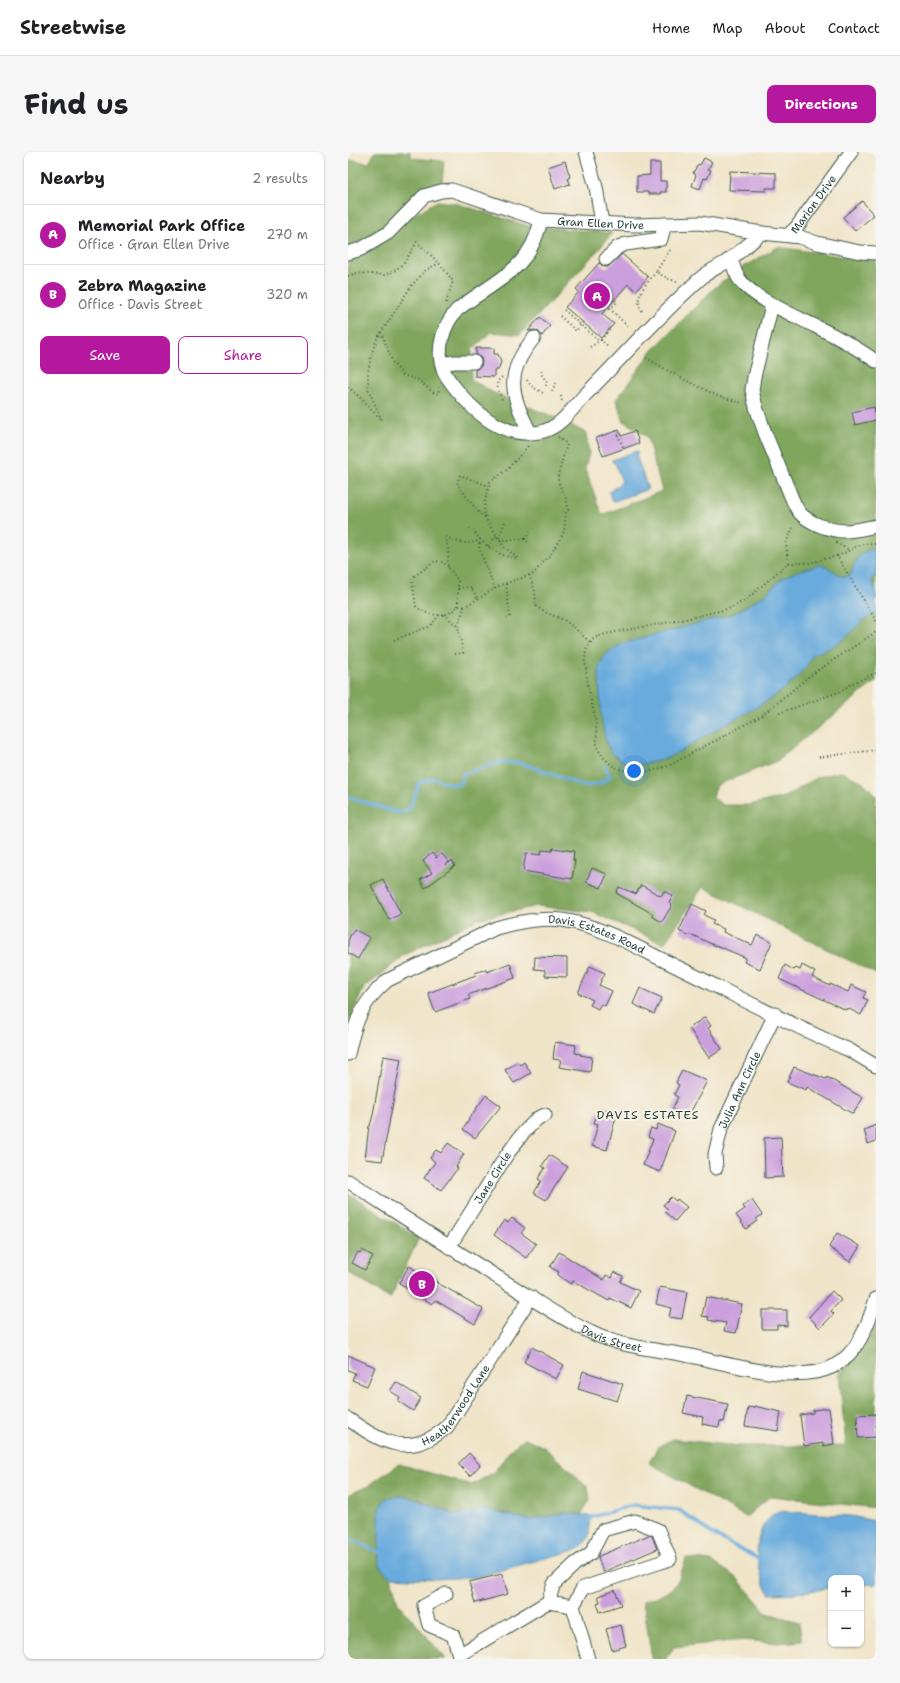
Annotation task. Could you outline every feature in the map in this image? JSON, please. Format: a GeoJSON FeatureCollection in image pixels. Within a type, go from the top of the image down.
{"type":"FeatureCollection","features":[{"type":"Feature","properties":{"kind":"street"},"geometry":{"type":"LineString","coordinates":[[586,152],[596,186],[602,223]]}},
{"type":"Feature","properties":{"kind":"street","name":"Marion Drive"},"geometry":{"type":"LineString","coordinates":[[788,235],[796,228],[851,152]]}},
{"type":"Feature","properties":{"kind":"street","name":"Gran Ellen Drive"},"geometry":{"type":"LineString","coordinates":[[348,253],[361,249],[388,233],[424,196],[441,191],[452,190],[541,220],[635,225],[700,223],[762,233],[788,235],[860,252],[876,253]]}},
{"type":"Feature","properties":{"kind":"street"},"geometry":{"type":"LineString","coordinates":[[530,438],[512,430],[500,427],[479,414],[466,402],[442,368],[441,342],[450,318],[464,304],[507,276],[519,265],[535,240],[541,220]]}},
{"type":"Feature","properties":{"kind":"street"},"geometry":{"type":"LineString","coordinates":[[606,259],[618,247],[626,244],[661,239],[665,224]]}},
{"type":"Feature","properties":{"kind":"street"},"geometry":{"type":"LineString","coordinates":[[530,438],[562,421],[627,349],[689,289],[762,233]]}},
{"type":"Feature","properties":{"kind":"street"},"geometry":{"type":"LineString","coordinates":[[729,259],[740,281],[772,305],[817,327],[876,361]]}},
{"type":"Feature","properties":{"kind":"street"},"geometry":{"type":"LineString","coordinates":[[772,305],[752,390],[756,407],[777,464],[793,501],[801,514],[816,524],[834,530],[845,531],[876,526]]}},
{"type":"Feature","properties":{"kind":"street"},"geometry":{"type":"LineString","coordinates":[[530,438],[516,404],[514,376],[515,368],[521,355],[534,338]]}},
{"type":"Feature","properties":{"kind":"street"},"geometry":{"type":"LineString","coordinates":[[442,364],[454,362],[474,362]]}},
{"type":"Feature","properties":{"kind":"street","name":"Davis Estates Road"},"geometry":{"type":"LineString","coordinates":[[348,1054],[354,1029],[366,1003],[377,988],[388,980],[482,933],[510,924],[534,920],[561,920],[587,926],[606,933],[849,1050],[876,1066]]}},
{"type":"Feature","properties":{"kind":"street","name":"Julia Ann Circle"},"geometry":{"type":"LineString","coordinates":[[716,1168],[714,1154],[721,1129],[775,1014]]}},
{"type":"Feature","properties":{"kind":"street","name":"Jane Circle"},"geometry":{"type":"LineString","coordinates":[[448,1247],[477,1200],[523,1133],[538,1118],[545,1115]]}},
{"type":"Feature","properties":{"kind":"street","name":"Davis Street"},"geometry":{"type":"LineString","coordinates":[[348,1181],[448,1247],[589,1332],[616,1342],[644,1349],[775,1373],[789,1374],[825,1370],[839,1363],[852,1352],[864,1333],[876,1299]]}},
{"type":"Feature","properties":{"kind":"street","name":"Heatherwood Lane"},"geometry":{"type":"LineString","coordinates":[[348,1419],[380,1439],[403,1445],[425,1442],[440,1433],[446,1427],[531,1297]]}},
{"type":"Feature","properties":{"kind":"street"},"geometry":{"type":"LineString","coordinates":[[446,1594],[424,1606],[429,1624],[453,1635],[459,1657],[548,1602],[554,1584],[575,1564],[591,1553],[603,1530],[635,1521],[658,1530],[670,1559],[583,1588],[573,1606],[588,1659]]}},
{"type":"Feature","properties":{"kind":"street"},"geometry":{"type":"LineString","coordinates":[[548,1602],[573,1606]]}},
{"type":"Feature","properties":{"kind":"path"},"geometry":{"type":"LineString","coordinates":[[348,276],[357,273],[385,275],[394,272],[404,263],[417,242],[439,263],[453,281],[446,302],[446,308]]}},
{"type":"Feature","properties":{"kind":"path"},"geometry":{"type":"LineString","coordinates":[[642,311],[639,306],[642,289],[656,272],[670,250]]}},
{"type":"Feature","properties":{"kind":"path"},"geometry":{"type":"LineString","coordinates":[[348,388],[362,399],[366,406],[382,420],[368,389],[368,372],[371,356],[377,339],[412,285],[426,270],[439,263]]}},
{"type":"Feature","properties":{"kind":"path"},"geometry":{"type":"LineString","coordinates":[[656,272],[671,280]]}},
{"type":"Feature","properties":{"kind":"path"},"geometry":{"type":"LineString","coordinates":[[615,300],[617,302],[610,309],[628,326]]}},
{"type":"Feature","properties":{"kind":"path"},"geometry":{"type":"LineString","coordinates":[[564,310],[608,346]]}},
{"type":"Feature","properties":{"kind":"path"},"geometry":{"type":"LineString","coordinates":[[560,316],[576,331],[583,322]]}},
{"type":"Feature","properties":{"kind":"path"},"geometry":{"type":"LineString","coordinates":[[590,347],[600,340],[610,329]]}},
{"type":"Feature","properties":{"kind":"path"},"geometry":{"type":"LineString","coordinates":[[381,332],[393,363],[403,375],[418,380],[434,393],[438,394],[440,388],[436,382]]}},
{"type":"Feature","properties":{"kind":"path"},"geometry":{"type":"LineString","coordinates":[[646,358],[685,380],[718,396],[756,407]]}},
{"type":"Feature","properties":{"kind":"path"},"geometry":{"type":"LineString","coordinates":[[542,371],[541,374],[547,382],[545,388]]}},
{"type":"Feature","properties":{"kind":"path"},"geometry":{"type":"LineString","coordinates":[[514,376],[522,377],[531,386],[542,393]]}},
{"type":"Feature","properties":{"kind":"path"},"geometry":{"type":"LineString","coordinates":[[552,391],[556,383]]}},
{"type":"Feature","properties":{"kind":"path"},"geometry":{"type":"LineString","coordinates":[[561,396],[562,406]]}},
{"type":"Feature","properties":{"kind":"path"},"geometry":{"type":"LineString","coordinates":[[616,431],[624,449]]}},
{"type":"Feature","properties":{"kind":"path"},"geometry":{"type":"LineString","coordinates":[[458,606],[464,607],[495,588],[533,574],[544,564],[551,554],[564,532],[568,505],[560,488],[558,475],[567,444],[558,437]]}},
{"type":"Feature","properties":{"kind":"path"},"geometry":{"type":"LineString","coordinates":[[485,517],[485,500],[490,482],[507,470],[530,438]]}},
{"type":"Feature","properties":{"kind":"path"},"geometry":{"type":"LineString","coordinates":[[469,528],[472,529],[488,546],[503,556],[518,558],[505,548],[485,517],[479,513],[457,484],[460,475],[489,486]]}},
{"type":"Feature","properties":{"kind":"path"},"geometry":{"type":"LineString","coordinates":[[788,563],[786,543],[791,530],[801,514]]}},
{"type":"Feature","properties":{"kind":"path"},"geometry":{"type":"LineString","coordinates":[[500,539],[505,522]]}},
{"type":"Feature","properties":{"kind":"path"},"geometry":{"type":"LineString","coordinates":[[525,539],[530,532]]}},
{"type":"Feature","properties":{"kind":"path"},"geometry":{"type":"LineString","coordinates":[[488,546],[497,535]]}},
{"type":"Feature","properties":{"kind":"path"},"geometry":{"type":"LineString","coordinates":[[448,567],[446,537],[468,544],[474,543],[480,539]]}},
{"type":"Feature","properties":{"kind":"path"},"geometry":{"type":"LineString","coordinates":[[480,539],[478,548],[495,588]]}},
{"type":"Feature","properties":{"kind":"path"},"geometry":{"type":"LineString","coordinates":[[500,539],[525,539],[530,544]]}},
{"type":"Feature","properties":{"kind":"path"},"geometry":{"type":"LineString","coordinates":[[876,544],[857,545],[846,553],[810,563],[788,563],[747,600],[731,608],[679,621],[605,634],[594,638],[586,650],[585,661],[588,686],[596,722],[597,747],[603,757],[614,767],[629,772],[650,771],[668,766],[761,716],[811,675],[876,632]]}},
{"type":"Feature","properties":{"kind":"path"},"geometry":{"type":"LineString","coordinates":[[836,556],[876,621]]}},
{"type":"Feature","properties":{"kind":"path"},"geometry":{"type":"LineString","coordinates":[[436,561],[443,562],[448,567],[458,580],[458,606],[454,610],[444,614],[422,612],[416,606],[412,578],[436,561]]}},
{"type":"Feature","properties":{"kind":"path"},"geometry":{"type":"LineString","coordinates":[[529,575],[534,591],[536,606],[544,612],[568,623],[590,643]]}},
{"type":"Feature","properties":{"kind":"path"},"geometry":{"type":"LineString","coordinates":[[506,584],[510,617],[507,618]]}},
{"type":"Feature","properties":{"kind":"path"},"geometry":{"type":"LineString","coordinates":[[458,588],[471,587],[478,599]]}},
{"type":"Feature","properties":{"kind":"path"},"geometry":{"type":"LineString","coordinates":[[455,654],[464,653],[458,626],[464,607]]}},
{"type":"Feature","properties":{"kind":"path"},"geometry":{"type":"LineString","coordinates":[[394,640],[430,626],[440,614]]}},
{"type":"Feature","properties":{"kind":"path"},"geometry":{"type":"LineString","coordinates":[[444,614],[458,626]]}},
{"type":"Feature","properties":{"kind":"path"},"geometry":{"type":"LineString","coordinates":[[779,713],[839,692],[853,683],[876,673]]}},
{"type":"Feature","properties":{"kind":"path"},"geometry":{"type":"LineString","coordinates":[[819,757],[876,750]]}},
{"type":"Feature","properties":{"kind":"green space"},"geometry":{"type":"Polygon","coordinates":[[[375,152],[410,152],[412,158],[444,161],[442,184],[427,189],[383,230],[369,239],[348,247],[348,160],[369,163],[375,152]]]}},
{"type":"Feature","properties":{"kind":"green space"},"geometry":{"type":"Polygon","coordinates":[[[437,201],[455,203],[528,226],[612,233],[520,335],[492,332],[472,349],[471,379],[492,392],[559,419],[586,433],[589,453],[585,469],[602,515],[662,491],[647,437],[624,421],[616,400],[651,352],[712,290],[739,269],[778,247],[867,260],[876,259],[876,681],[777,761],[717,785],[712,797],[723,805],[749,805],[784,797],[818,777],[841,772],[862,781],[876,795],[876,974],[703,887],[664,944],[592,912],[537,906],[478,919],[405,955],[364,988],[348,1023],[348,259],[364,255],[412,216],[437,201]]]}},
{"type":"Feature","properties":{"kind":"green space"},"geometry":{"type":"Polygon","coordinates":[[[348,1193],[419,1238],[390,1299],[348,1272],[348,1193]]]}},
{"type":"Feature","properties":{"kind":"green space"},"geometry":{"type":"Polygon","coordinates":[[[876,1325],[876,1508],[770,1496],[746,1517],[649,1463],[658,1447],[672,1439],[738,1446],[846,1446],[839,1374],[863,1350],[876,1325]]]}},
{"type":"Feature","properties":{"kind":"green space"},"geometry":{"type":"Polygon","coordinates":[[[525,1438],[544,1447],[588,1487],[590,1500],[580,1516],[565,1513],[531,1520],[481,1509],[455,1515],[414,1498],[379,1552],[379,1563],[382,1569],[391,1577],[398,1603],[446,1659],[348,1659],[348,1495],[368,1486],[399,1464],[472,1485],[494,1472],[511,1449],[525,1438]]]}},
{"type":"Feature","properties":{"kind":"green space"},"geometry":{"type":"Polygon","coordinates":[[[686,1558],[711,1561],[736,1577],[767,1613],[799,1622],[802,1641],[778,1643],[744,1640],[674,1647],[666,1659],[652,1659],[643,1601],[668,1592],[672,1588],[679,1577],[686,1558]]]}},
{"type":"Feature","properties":{"kind":"water"},"geometry":{"type":"Polygon","coordinates":[[[636,451],[638,453],[636,455],[648,489],[612,502],[609,492],[622,482],[615,463],[612,462],[612,460],[636,451]]]}},
{"type":"Feature","properties":{"kind":"water"},"geometry":{"type":"Polygon","coordinates":[[[876,549],[876,576],[872,578],[872,582],[876,590],[876,614],[861,622],[842,641],[828,649],[813,654],[803,671],[781,692],[681,751],[661,760],[649,763],[628,762],[612,753],[608,746],[602,724],[599,667],[608,652],[624,643],[733,614],[765,595],[781,579],[792,573],[819,565],[826,566],[845,577],[851,574],[860,555],[867,550],[876,549]]]}},
{"type":"Feature","properties":{"kind":"water"},"geometry":{"type":"Polygon","coordinates":[[[400,1496],[414,1498],[455,1515],[481,1509],[531,1520],[565,1513],[592,1516],[587,1540],[579,1549],[476,1577],[436,1579],[391,1577],[382,1569],[379,1563],[379,1508],[387,1498],[400,1496]]]}},
{"type":"Feature","properties":{"kind":"water"},"geometry":{"type":"Polygon","coordinates":[[[778,1511],[850,1516],[876,1521],[876,1584],[864,1585],[864,1575],[828,1575],[828,1588],[796,1593],[770,1594],[765,1587],[759,1569],[757,1550],[760,1533],[770,1517],[778,1511]]]}},
{"type":"Feature","properties":{"kind":"building"},"geometry":{"type":"Polygon","coordinates":[[[704,158],[712,162],[708,169],[711,170],[707,179],[704,178],[700,189],[692,186],[696,175],[693,173],[698,164],[700,165],[704,158]]]}},
{"type":"Feature","properties":{"kind":"building"},"geometry":{"type":"Polygon","coordinates":[[[565,161],[570,177],[568,178],[570,184],[555,189],[548,167],[565,161]]]}},
{"type":"Feature","properties":{"kind":"building"},"geometry":{"type":"Polygon","coordinates":[[[650,163],[660,163],[660,181],[666,181],[666,192],[660,192],[660,194],[648,194],[648,192],[637,192],[637,176],[650,175],[650,163]]]}},
{"type":"Feature","properties":{"kind":"building"},"geometry":{"type":"Polygon","coordinates":[[[730,171],[776,173],[776,188],[766,188],[766,191],[729,190],[730,171]]]}},
{"type":"Feature","properties":{"kind":"building"},"geometry":{"type":"Polygon","coordinates":[[[862,201],[874,215],[855,231],[843,217],[862,201]]]}},
{"type":"Feature","properties":{"kind":"building"},"geometry":{"type":"Polygon","coordinates":[[[622,254],[648,277],[636,291],[628,284],[602,314],[614,324],[601,338],[565,307],[579,292],[576,289],[599,263],[604,267],[608,267],[622,254]]]}},
{"type":"Feature","properties":{"kind":"building"},"geometry":{"type":"Polygon","coordinates":[[[540,317],[550,326],[542,336],[535,330],[528,331],[540,317]]]}},
{"type":"Feature","properties":{"kind":"building"},"geometry":{"type":"Polygon","coordinates":[[[476,348],[494,348],[494,354],[498,354],[501,362],[498,370],[494,370],[494,377],[475,376],[475,370],[481,366],[482,362],[481,358],[476,354],[476,348]]]}},
{"type":"Feature","properties":{"kind":"building"},"geometry":{"type":"Polygon","coordinates":[[[874,407],[876,420],[855,425],[852,412],[874,407]]]}},
{"type":"Feature","properties":{"kind":"building"},"geometry":{"type":"Polygon","coordinates":[[[619,430],[621,436],[635,431],[639,443],[603,456],[596,438],[619,430]]]}},
{"type":"Feature","properties":{"kind":"building"},"geometry":{"type":"Polygon","coordinates":[[[553,848],[574,851],[573,860],[575,860],[572,879],[523,871],[526,853],[541,855],[542,850],[552,851],[553,848]]]}},
{"type":"Feature","properties":{"kind":"building"},"geometry":{"type":"Polygon","coordinates":[[[432,853],[436,858],[441,854],[443,855],[449,862],[445,865],[452,861],[455,866],[425,888],[420,880],[432,873],[423,861],[432,853]]]}},
{"type":"Feature","properties":{"kind":"building"},"geometry":{"type":"Polygon","coordinates":[[[592,868],[607,874],[601,888],[586,882],[592,868]]]}},
{"type":"Feature","properties":{"kind":"building"},"geometry":{"type":"Polygon","coordinates":[[[383,879],[401,914],[389,920],[371,885],[383,879]]]}},
{"type":"Feature","properties":{"kind":"building"},"geometry":{"type":"Polygon","coordinates":[[[641,885],[661,896],[664,891],[673,896],[669,903],[672,905],[662,922],[652,916],[653,914],[616,893],[619,887],[636,894],[641,885]]]}},
{"type":"Feature","properties":{"kind":"building"},"geometry":{"type":"Polygon","coordinates":[[[692,904],[706,911],[704,915],[714,920],[712,924],[724,929],[723,932],[752,945],[757,935],[772,942],[760,969],[744,962],[746,958],[690,934],[689,936],[679,931],[692,904]]]}},
{"type":"Feature","properties":{"kind":"building"},"geometry":{"type":"Polygon","coordinates":[[[354,929],[370,938],[358,959],[348,953],[348,940],[354,929]]]}},
{"type":"Feature","properties":{"kind":"building"},"geometry":{"type":"Polygon","coordinates":[[[535,957],[567,958],[567,977],[545,976],[545,970],[534,969],[535,957]]]}},
{"type":"Feature","properties":{"kind":"building"},"geometry":{"type":"Polygon","coordinates":[[[510,963],[515,978],[468,995],[470,999],[435,1012],[428,993],[476,975],[475,973],[486,969],[487,972],[510,963]]]}},
{"type":"Feature","properties":{"kind":"building"},"geometry":{"type":"Polygon","coordinates":[[[785,965],[794,970],[796,968],[800,970],[802,965],[815,972],[812,977],[830,986],[830,984],[848,992],[851,985],[866,992],[863,998],[868,1000],[861,1015],[847,1008],[846,1010],[779,979],[785,965]]]}},
{"type":"Feature","properties":{"kind":"building"},"geometry":{"type":"Polygon","coordinates":[[[590,966],[605,973],[599,985],[612,991],[605,1006],[601,1004],[598,1009],[590,1005],[593,1000],[578,993],[590,966]]]}},
{"type":"Feature","properties":{"kind":"building"},"geometry":{"type":"Polygon","coordinates":[[[640,988],[662,998],[654,1014],[633,1004],[640,988]]]}},
{"type":"Feature","properties":{"kind":"building"},"geometry":{"type":"Polygon","coordinates":[[[705,1017],[711,1026],[708,1028],[722,1049],[709,1058],[689,1028],[705,1017]]]}},
{"type":"Feature","properties":{"kind":"building"},"geometry":{"type":"Polygon","coordinates":[[[555,1042],[576,1045],[575,1053],[592,1057],[590,1072],[559,1067],[561,1060],[553,1059],[555,1042]]]}},
{"type":"Feature","properties":{"kind":"building"},"geometry":{"type":"Polygon","coordinates":[[[383,1056],[401,1059],[382,1161],[365,1159],[369,1126],[373,1115],[383,1056]]]}},
{"type":"Feature","properties":{"kind":"building"},"geometry":{"type":"Polygon","coordinates":[[[518,1062],[520,1065],[524,1062],[531,1073],[514,1083],[505,1070],[518,1062]]]}},
{"type":"Feature","properties":{"kind":"building"},"geometry":{"type":"Polygon","coordinates":[[[794,1067],[826,1079],[827,1077],[863,1098],[853,1114],[807,1087],[806,1090],[787,1082],[794,1067]]]}},
{"type":"Feature","properties":{"kind":"building"},"geometry":{"type":"Polygon","coordinates":[[[682,1070],[707,1081],[688,1117],[672,1109],[678,1097],[674,1095],[679,1085],[676,1083],[682,1070]]]}},
{"type":"Feature","properties":{"kind":"building"},"geometry":{"type":"Polygon","coordinates":[[[486,1095],[501,1106],[475,1138],[463,1129],[486,1095]]]}},
{"type":"Feature","properties":{"kind":"building"},"geometry":{"type":"Polygon","coordinates":[[[600,1108],[617,1113],[607,1150],[592,1146],[598,1124],[594,1123],[600,1108]]]}},
{"type":"Feature","properties":{"kind":"building"},"geometry":{"type":"Polygon","coordinates":[[[658,1124],[675,1131],[660,1172],[643,1165],[653,1139],[648,1137],[651,1128],[656,1130],[658,1124]]]}},
{"type":"Feature","properties":{"kind":"building"},"geometry":{"type":"Polygon","coordinates":[[[876,1125],[876,1141],[868,1144],[864,1130],[876,1125]]]}},
{"type":"Feature","properties":{"kind":"building"},"geometry":{"type":"Polygon","coordinates":[[[781,1137],[783,1177],[765,1178],[764,1138],[781,1137]]]}},
{"type":"Feature","properties":{"kind":"building"},"geometry":{"type":"Polygon","coordinates":[[[448,1143],[464,1154],[456,1167],[458,1168],[441,1190],[424,1178],[435,1162],[430,1158],[436,1150],[441,1153],[448,1143]]]}},
{"type":"Feature","properties":{"kind":"building"},"geometry":{"type":"Polygon","coordinates":[[[549,1155],[568,1167],[546,1200],[534,1193],[541,1181],[538,1179],[545,1168],[542,1166],[549,1155]]]}},
{"type":"Feature","properties":{"kind":"building"},"geometry":{"type":"Polygon","coordinates":[[[671,1197],[676,1201],[677,1199],[687,1207],[675,1221],[665,1212],[668,1209],[663,1205],[671,1197]]]}},
{"type":"Feature","properties":{"kind":"building"},"geometry":{"type":"Polygon","coordinates":[[[752,1200],[762,1215],[756,1219],[757,1221],[746,1229],[736,1215],[745,1209],[743,1206],[752,1200]]]}},
{"type":"Feature","properties":{"kind":"building"},"geometry":{"type":"Polygon","coordinates":[[[512,1218],[525,1228],[521,1233],[536,1244],[526,1258],[494,1235],[504,1220],[508,1223],[512,1218]]]}},
{"type":"Feature","properties":{"kind":"building"},"geometry":{"type":"Polygon","coordinates":[[[837,1233],[860,1246],[850,1262],[829,1247],[837,1233]]]}},
{"type":"Feature","properties":{"kind":"building"},"geometry":{"type":"Polygon","coordinates":[[[362,1250],[373,1256],[365,1270],[352,1263],[358,1252],[360,1253],[362,1250]]]}},
{"type":"Feature","properties":{"kind":"building"},"geometry":{"type":"Polygon","coordinates":[[[559,1252],[604,1280],[606,1275],[612,1278],[614,1272],[623,1276],[620,1282],[639,1291],[631,1308],[610,1298],[609,1301],[573,1281],[571,1284],[557,1275],[559,1272],[550,1267],[559,1252]]]}},
{"type":"Feature","properties":{"kind":"building"},"geometry":{"type":"Polygon","coordinates":[[[409,1266],[422,1274],[424,1272],[437,1280],[436,1282],[483,1309],[475,1324],[435,1300],[432,1304],[399,1283],[409,1266]]]}},
{"type":"Feature","properties":{"kind":"building"},"geometry":{"type":"Polygon","coordinates":[[[660,1287],[687,1292],[682,1319],[669,1317],[671,1308],[656,1304],[660,1287]]]}},
{"type":"Feature","properties":{"kind":"building"},"geometry":{"type":"Polygon","coordinates":[[[832,1291],[841,1300],[831,1311],[834,1314],[820,1328],[809,1317],[832,1291]]]}},
{"type":"Feature","properties":{"kind":"building"},"geometry":{"type":"Polygon","coordinates":[[[706,1297],[742,1304],[736,1333],[724,1331],[726,1323],[708,1320],[709,1317],[702,1316],[706,1297]]]}},
{"type":"Feature","properties":{"kind":"building"},"geometry":{"type":"Polygon","coordinates":[[[762,1310],[787,1310],[787,1326],[777,1325],[777,1329],[762,1329],[762,1310]]]}},
{"type":"Feature","properties":{"kind":"building"},"geometry":{"type":"Polygon","coordinates":[[[532,1347],[564,1365],[556,1379],[524,1362],[532,1347]]]}},
{"type":"Feature","properties":{"kind":"building"},"geometry":{"type":"Polygon","coordinates":[[[348,1355],[375,1367],[367,1386],[352,1380],[355,1373],[348,1370],[348,1355]]]}},
{"type":"Feature","properties":{"kind":"building"},"geometry":{"type":"Polygon","coordinates":[[[583,1371],[623,1384],[617,1401],[578,1389],[583,1371]]]}},
{"type":"Feature","properties":{"kind":"building"},"geometry":{"type":"Polygon","coordinates":[[[396,1382],[421,1398],[413,1411],[398,1401],[400,1397],[390,1391],[396,1382]]]}},
{"type":"Feature","properties":{"kind":"building"},"geometry":{"type":"Polygon","coordinates":[[[687,1396],[728,1404],[724,1422],[720,1421],[719,1427],[702,1424],[703,1417],[683,1413],[687,1396]]]}},
{"type":"Feature","properties":{"kind":"building"},"geometry":{"type":"Polygon","coordinates":[[[754,1406],[781,1412],[778,1431],[745,1426],[748,1407],[754,1408],[754,1406]]]}},
{"type":"Feature","properties":{"kind":"building"},"geometry":{"type":"Polygon","coordinates":[[[829,1408],[834,1444],[823,1446],[823,1443],[804,1446],[800,1415],[813,1413],[813,1410],[829,1408]]]}},
{"type":"Feature","properties":{"kind":"building"},"geometry":{"type":"Polygon","coordinates":[[[876,1414],[876,1437],[858,1438],[857,1415],[876,1414]]]}},
{"type":"Feature","properties":{"kind":"building"},"geometry":{"type":"Polygon","coordinates":[[[469,1453],[480,1465],[470,1476],[458,1464],[469,1453]]]}},
{"type":"Feature","properties":{"kind":"building"},"geometry":{"type":"Polygon","coordinates":[[[649,1535],[652,1536],[657,1549],[603,1572],[598,1557],[599,1556],[649,1535]]]}},
{"type":"Feature","properties":{"kind":"building"},"geometry":{"type":"Polygon","coordinates":[[[502,1574],[508,1594],[475,1603],[469,1582],[502,1574]]]}},
{"type":"Feature","properties":{"kind":"building"},"geometry":{"type":"Polygon","coordinates":[[[615,1590],[621,1605],[600,1612],[597,1603],[600,1602],[598,1596],[615,1590]]]}},
{"type":"Feature","properties":{"kind":"building"},"geometry":{"type":"Polygon","coordinates":[[[621,1625],[626,1646],[612,1650],[606,1629],[621,1625]]]}},
{"type":"Feature","properties":{"kind":"waterway"},"geometry":{"type":"LineString","coordinates":[[348,797],[399,813],[410,809],[419,783],[434,778],[453,785],[460,784],[463,774],[501,762],[521,763],[584,786],[599,784],[610,777],[605,766]]}},
{"type":"Feature","properties":{"kind":"waterway"},"geometry":{"type":"LineString","coordinates":[[589,1518],[633,1505],[679,1510],[714,1535],[757,1558]]}},
{"type":"Feature","properties":{"kind":"waterway"},"geometry":{"type":"LineString","coordinates":[[348,1538],[379,1552],[384,1552]]}},
{"type":"Feature","properties":{"kind":"place","name":"Memorial Park Office"},"geometry":{"type":"Point","coordinates":[597,296]}},
{"type":"Feature","properties":{"kind":"place","name":"Zebra Magazine"},"geometry":{"type":"Point","coordinates":[422,1284]}},
{"type":"Feature","properties":{"kind":"district","name":"DAVIS ESTATES"},"geometry":{"type":"Point","coordinates":[648,1115]}}]}
